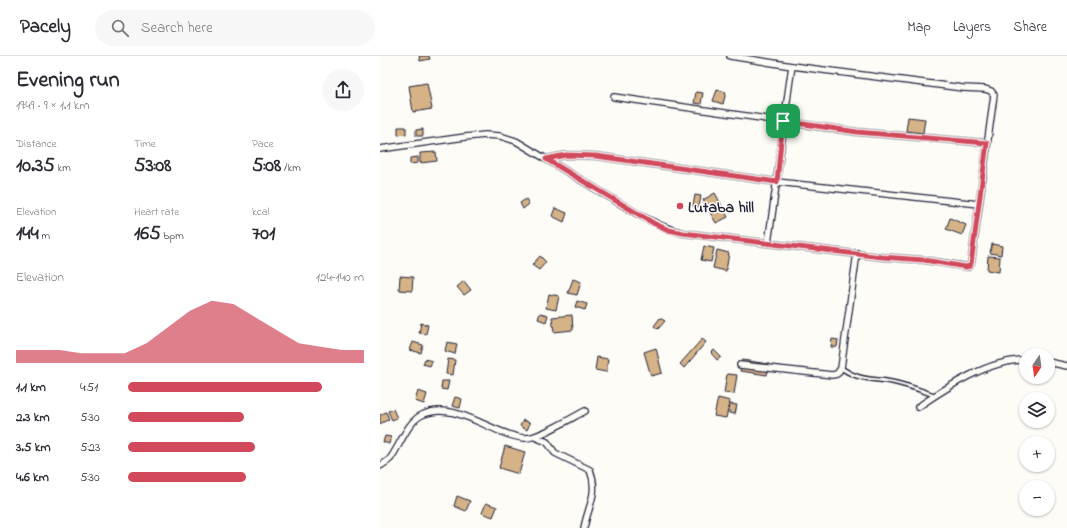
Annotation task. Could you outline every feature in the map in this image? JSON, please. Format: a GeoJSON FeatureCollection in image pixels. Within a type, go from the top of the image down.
{"type":"FeatureCollection","features":[{"type":"Feature","properties":{"kind":"street"},"geometry":{"type":"LineString","coordinates":[[380,149],[465,137],[500,136],[516,141],[636,213],[669,230],[882,257],[924,260],[968,267],[971,264],[994,95],[991,91],[792,66],[730,56]]}},
{"type":"Feature","properties":{"kind":"street"},"geometry":{"type":"LineString","coordinates":[[768,243],[777,182],[783,121],[792,66]]}},
{"type":"Feature","properties":{"kind":"street"},"geometry":{"type":"LineString","coordinates":[[614,97],[857,132],[987,143]]}},
{"type":"Feature","properties":{"kind":"street"},"geometry":{"type":"LineString","coordinates":[[546,159],[566,155],[596,156],[777,182],[979,204]]}},
{"type":"Feature","properties":{"kind":"street"},"geometry":{"type":"LineString","coordinates":[[740,365],[832,375],[837,374],[841,368],[857,253]]}},
{"type":"Feature","properties":{"kind":"street"},"geometry":{"type":"LineString","coordinates":[[918,407],[934,395],[983,369],[1019,361]]}},
{"type":"Feature","properties":{"kind":"street"},"geometry":{"type":"LineString","coordinates":[[1055,363],[1067,366]]}},
{"type":"Feature","properties":{"kind":"street"},"geometry":{"type":"LineString","coordinates":[[380,466],[389,459],[414,421],[422,415],[429,413],[453,412],[524,438],[535,437],[585,411]]}},
{"type":"Feature","properties":{"kind":"street"},"geometry":{"type":"LineString","coordinates":[[535,437],[547,442],[555,452],[590,470],[594,486],[594,494],[584,528]]}},
{"type":"Feature","properties":{"kind":"lane"},"geometry":{"type":"LineString","coordinates":[[841,368],[852,375],[861,378],[893,382],[914,387],[934,395]]}},
{"type":"Feature","properties":{"kind":"building"},"geometry":{"type":"Polygon","coordinates":[[[419,56],[429,56],[430,59],[420,61],[419,56]]]}},
{"type":"Feature","properties":{"kind":"building"},"geometry":{"type":"Polygon","coordinates":[[[427,83],[432,109],[413,112],[409,86],[427,83]]]}},
{"type":"Feature","properties":{"kind":"building"},"geometry":{"type":"Polygon","coordinates":[[[717,90],[726,92],[723,104],[713,101],[717,90]]]}},
{"type":"Feature","properties":{"kind":"building"},"geometry":{"type":"Polygon","coordinates":[[[696,92],[703,93],[701,104],[694,103],[696,92]]]}},
{"type":"Feature","properties":{"kind":"building"},"geometry":{"type":"Polygon","coordinates":[[[908,117],[925,119],[923,133],[906,131],[908,117]]]}},
{"type":"Feature","properties":{"kind":"building"},"geometry":{"type":"Polygon","coordinates":[[[398,127],[406,127],[406,134],[398,135],[398,127]]]}},
{"type":"Feature","properties":{"kind":"building"},"geometry":{"type":"Polygon","coordinates":[[[423,129],[423,136],[416,136],[416,130],[423,129]]]}},
{"type":"Feature","properties":{"kind":"building"},"geometry":{"type":"Polygon","coordinates":[[[436,152],[437,161],[420,163],[420,153],[436,152]]]}},
{"type":"Feature","properties":{"kind":"building"},"geometry":{"type":"Polygon","coordinates":[[[418,157],[418,163],[410,164],[410,158],[418,157]]]}},
{"type":"Feature","properties":{"kind":"building"},"geometry":{"type":"Polygon","coordinates":[[[715,193],[728,217],[716,223],[703,200],[715,193]]]}},
{"type":"Feature","properties":{"kind":"building"},"geometry":{"type":"Polygon","coordinates":[[[695,195],[701,196],[699,207],[693,206],[695,195]]]}},
{"type":"Feature","properties":{"kind":"building"},"geometry":{"type":"Polygon","coordinates":[[[526,199],[529,204],[523,209],[520,203],[526,199]]]}},
{"type":"Feature","properties":{"kind":"building"},"geometry":{"type":"Polygon","coordinates":[[[555,208],[567,213],[564,222],[552,216],[555,208]]]}},
{"type":"Feature","properties":{"kind":"building"},"geometry":{"type":"Polygon","coordinates":[[[950,218],[966,225],[962,235],[946,229],[950,218]]]}},
{"type":"Feature","properties":{"kind":"building"},"geometry":{"type":"Polygon","coordinates":[[[992,244],[1002,246],[1001,255],[990,253],[992,244]]]}},
{"type":"Feature","properties":{"kind":"building"},"geometry":{"type":"Polygon","coordinates":[[[704,246],[714,248],[711,262],[701,260],[704,246]]]}},
{"type":"Feature","properties":{"kind":"building"},"geometry":{"type":"Polygon","coordinates":[[[717,250],[729,253],[726,271],[713,268],[717,250]]]}},
{"type":"Feature","properties":{"kind":"building"},"geometry":{"type":"Polygon","coordinates":[[[540,256],[546,262],[539,270],[532,265],[540,256]]]}},
{"type":"Feature","properties":{"kind":"building"},"geometry":{"type":"Polygon","coordinates":[[[988,256],[1000,257],[999,272],[987,270],[988,256]]]}},
{"type":"Feature","properties":{"kind":"building"},"geometry":{"type":"Polygon","coordinates":[[[400,276],[413,277],[412,291],[399,290],[400,276]]]}},
{"type":"Feature","properties":{"kind":"building"},"geometry":{"type":"Polygon","coordinates":[[[573,279],[581,282],[577,295],[568,293],[573,279]]]}},
{"type":"Feature","properties":{"kind":"building"},"geometry":{"type":"Polygon","coordinates":[[[464,281],[471,290],[464,295],[457,287],[464,281]]]}},
{"type":"Feature","properties":{"kind":"building"},"geometry":{"type":"Polygon","coordinates":[[[549,294],[559,296],[556,310],[546,308],[549,294]]]}},
{"type":"Feature","properties":{"kind":"building"},"geometry":{"type":"Polygon","coordinates":[[[577,301],[587,304],[585,310],[575,307],[577,301]]]}},
{"type":"Feature","properties":{"kind":"building"},"geometry":{"type":"Polygon","coordinates":[[[540,313],[548,315],[546,322],[538,319],[540,313]]]}},
{"type":"Feature","properties":{"kind":"building"},"geometry":{"type":"Polygon","coordinates":[[[572,315],[573,330],[554,332],[552,317],[572,315]]]}},
{"type":"Feature","properties":{"kind":"building"},"geometry":{"type":"Polygon","coordinates":[[[660,318],[665,321],[658,329],[654,326],[660,318]]]}},
{"type":"Feature","properties":{"kind":"building"},"geometry":{"type":"Polygon","coordinates":[[[421,323],[428,325],[426,334],[419,333],[421,323]]]}},
{"type":"Feature","properties":{"kind":"building"},"geometry":{"type":"Polygon","coordinates":[[[702,339],[706,342],[684,368],[680,364],[702,339]]]}},
{"type":"Feature","properties":{"kind":"building"},"geometry":{"type":"Polygon","coordinates":[[[832,339],[838,340],[837,347],[831,347],[832,339]]]}},
{"type":"Feature","properties":{"kind":"building"},"geometry":{"type":"Polygon","coordinates":[[[413,342],[423,345],[421,353],[410,350],[413,342]]]}},
{"type":"Feature","properties":{"kind":"building"},"geometry":{"type":"Polygon","coordinates":[[[447,342],[457,344],[455,354],[445,351],[447,342]]]}},
{"type":"Feature","properties":{"kind":"building"},"geometry":{"type":"Polygon","coordinates":[[[656,348],[662,373],[651,376],[644,352],[656,348]]]}},
{"type":"Feature","properties":{"kind":"building"},"geometry":{"type":"Polygon","coordinates":[[[714,350],[721,357],[717,360],[711,353],[714,350]]]}},
{"type":"Feature","properties":{"kind":"building"},"geometry":{"type":"Polygon","coordinates":[[[597,357],[608,359],[606,372],[595,370],[597,357]]]}},
{"type":"Feature","properties":{"kind":"building"},"geometry":{"type":"Polygon","coordinates":[[[425,359],[432,361],[430,366],[423,364],[425,359]]]}},
{"type":"Feature","properties":{"kind":"building"},"geometry":{"type":"Polygon","coordinates":[[[448,359],[455,360],[453,375],[446,374],[448,359]]]}},
{"type":"Feature","properties":{"kind":"building"},"geometry":{"type":"Polygon","coordinates":[[[742,360],[769,364],[767,375],[740,371],[742,360]]]}},
{"type":"Feature","properties":{"kind":"building"},"geometry":{"type":"Polygon","coordinates":[[[727,374],[737,375],[734,394],[724,393],[727,374]]]}},
{"type":"Feature","properties":{"kind":"building"},"geometry":{"type":"Polygon","coordinates":[[[442,381],[449,381],[447,390],[441,389],[442,381]]]}},
{"type":"Feature","properties":{"kind":"building"},"geometry":{"type":"Polygon","coordinates":[[[418,391],[427,394],[424,404],[415,401],[418,391]]]}},
{"type":"Feature","properties":{"kind":"building"},"geometry":{"type":"Polygon","coordinates":[[[455,397],[462,399],[460,408],[452,406],[455,397]]]}},
{"type":"Feature","properties":{"kind":"building"},"geometry":{"type":"Polygon","coordinates":[[[718,398],[730,401],[726,418],[714,416],[718,398]]]}},
{"type":"Feature","properties":{"kind":"building"},"geometry":{"type":"Polygon","coordinates":[[[730,404],[737,405],[735,414],[729,413],[730,404]]]}},
{"type":"Feature","properties":{"kind":"building"},"geometry":{"type":"Polygon","coordinates":[[[393,409],[397,418],[392,420],[388,411],[393,409]]]}},
{"type":"Feature","properties":{"kind":"building"},"geometry":{"type":"Polygon","coordinates":[[[386,412],[389,419],[380,424],[380,415],[386,412]]]}},
{"type":"Feature","properties":{"kind":"building"},"geometry":{"type":"Polygon","coordinates":[[[523,420],[530,423],[527,430],[520,426],[523,420]]]}},
{"type":"Feature","properties":{"kind":"building"},"geometry":{"type":"Polygon","coordinates":[[[385,436],[391,437],[389,444],[383,442],[385,436]]]}},
{"type":"Feature","properties":{"kind":"building"},"geometry":{"type":"Polygon","coordinates":[[[505,446],[525,452],[519,474],[499,468],[505,446]]]}},
{"type":"Feature","properties":{"kind":"building"},"geometry":{"type":"Polygon","coordinates":[[[457,496],[470,501],[466,511],[454,506],[457,496]]]}},
{"type":"Feature","properties":{"kind":"building"},"geometry":{"type":"Polygon","coordinates":[[[486,503],[497,507],[493,517],[482,513],[486,503]]]}},
{"type":"Feature","properties":{"kind":"place","name":"Lutaba hill"},"geometry":{"type":"Point","coordinates":[680,206]}},
{"type":"Feature","properties":{"kind":"route"},"geometry":{"type":"LineString","coordinates":[[783,121],[857,132],[987,143],[970,266],[966,267],[924,260],[882,257],[683,233],[669,230],[655,224],[546,159],[566,155],[596,156],[777,182],[783,121]]}}]}
